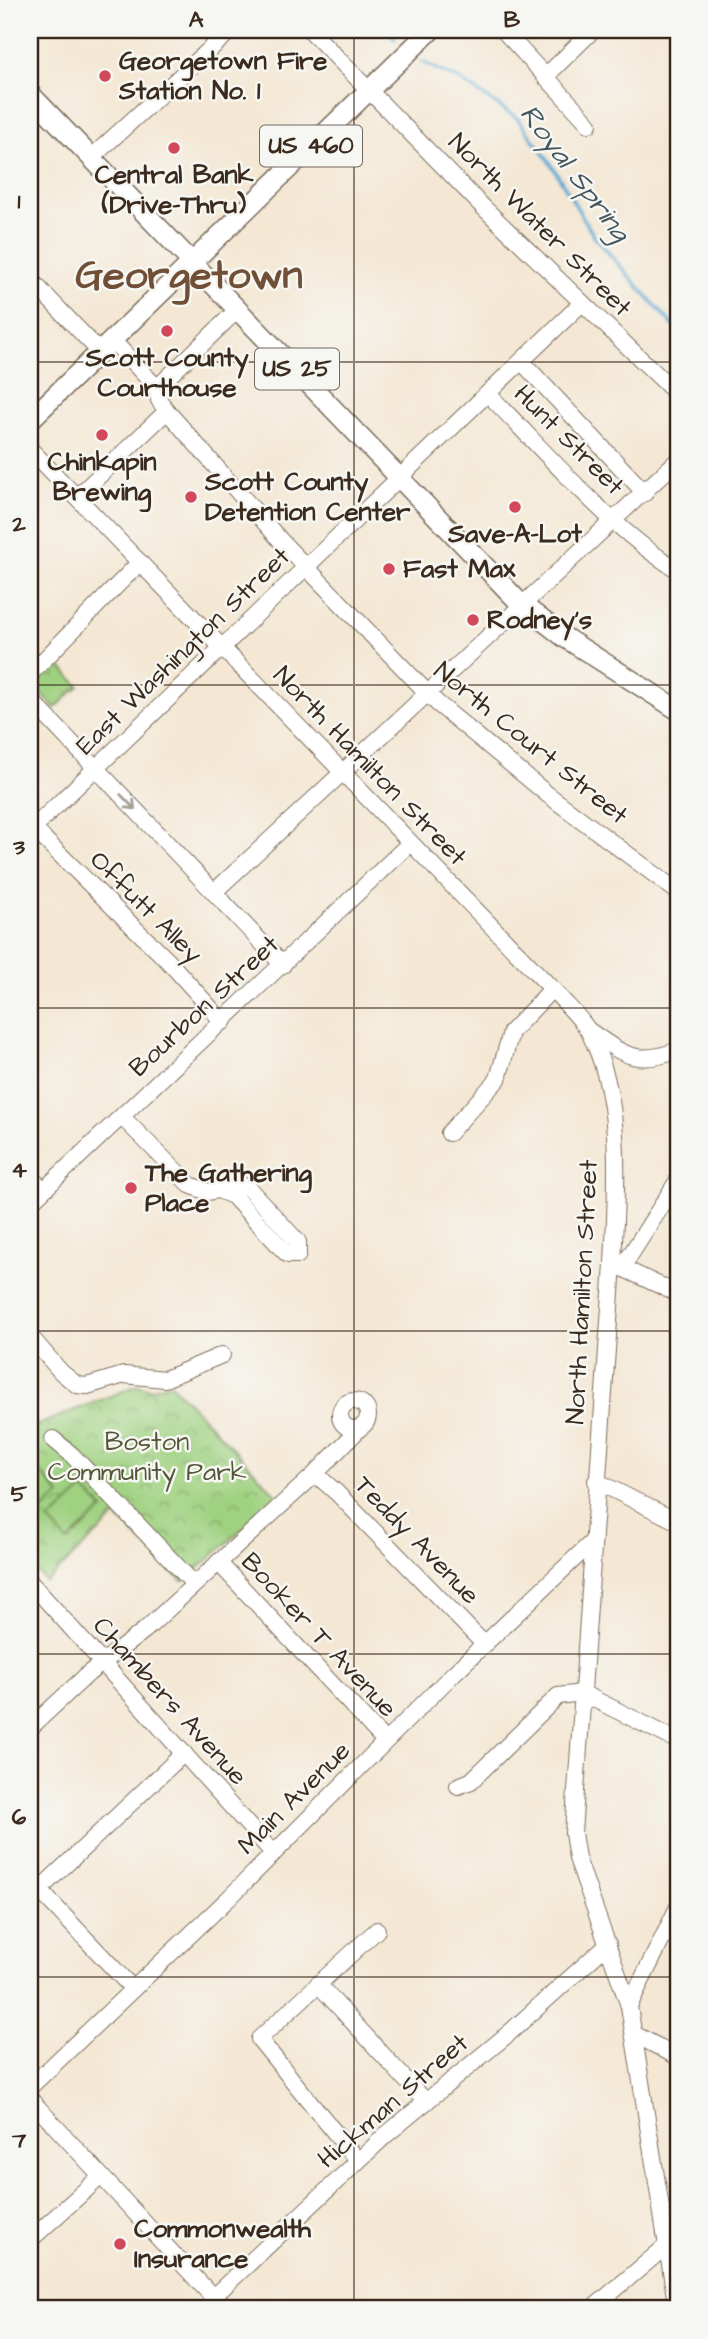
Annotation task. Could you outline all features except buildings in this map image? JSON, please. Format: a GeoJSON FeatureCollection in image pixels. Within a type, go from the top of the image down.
{"type":"FeatureCollection","features":[{"type":"Feature","properties":{"kind":"main road","name":"US 460"},"geometry":{"type":"LineString","coordinates":[[30,420],[431,30]]}},
{"type":"Feature","properties":{"kind":"main road","name":"US 25"},"geometry":{"type":"LineString","coordinates":[[30,94],[524,606],[564,637],[678,710]]}},
{"type":"Feature","properties":{"kind":"street"},"geometry":{"type":"LineString","coordinates":[[91,158],[231,30]]}},
{"type":"Feature","properties":{"kind":"street","name":"North Water Street"},"geometry":{"type":"LineString","coordinates":[[310,30],[582,303],[678,395]]}},
{"type":"Feature","properties":{"kind":"street"},"geometry":{"type":"LineString","coordinates":[[503,30],[589,124]]}},
{"type":"Feature","properties":{"kind":"street"},"geometry":{"type":"LineString","coordinates":[[545,77],[593,30]]}},
{"type":"Feature","properties":{"kind":"street","name":"North Court Street"},"geometry":{"type":"LineString","coordinates":[[30,279],[157,388],[159,400],[167,411],[306,567],[428,694],[547,794],[678,892]]}},
{"type":"Feature","properties":{"kind":"street","name":"East Washington Street"},"geometry":{"type":"LineString","coordinates":[[31,829],[582,303]]}},
{"type":"Feature","properties":{"kind":"street"},"geometry":{"type":"LineString","coordinates":[[157,388],[238,309]]}},
{"type":"Feature","properties":{"kind":"street"},"geometry":{"type":"LineString","coordinates":[[522,362],[645,493]]}},
{"type":"Feature","properties":{"kind":"street","name":"Hunt Street"},"geometry":{"type":"LineString","coordinates":[[488,394],[615,521],[656,558],[678,569]]}},
{"type":"Feature","properties":{"kind":"street"},"geometry":{"type":"LineString","coordinates":[[77,497],[167,411]]}},
{"type":"Feature","properties":{"kind":"street","name":"North Hamilton Street"},"geometry":{"type":"LineString","coordinates":[[30,449],[552,989],[588,1030],[605,1072],[612,1107],[618,1266],[596,1481],[573,1833],[576,1858],[629,2006],[665,2247],[677,2309]]}},
{"type":"Feature","properties":{"kind":"street"},"geometry":{"type":"LineString","coordinates":[[214,892],[678,460]]}},
{"type":"Feature","properties":{"kind":"street"},"geometry":{"type":"LineString","coordinates":[[30,674],[140,562]]}},
{"type":"Feature","properties":{"kind":"street"},"geometry":{"type":"LineString","coordinates":[[30,699],[283,965]]}},
{"type":"Feature","properties":{"kind":"street","name":"Offutt Alley"},"geometry":{"type":"LineString","coordinates":[[31,829],[169,962],[223,1022]]}},
{"type":"Feature","properties":{"kind":"street","name":"Bourbon Street"},"geometry":{"type":"LineString","coordinates":[[30,1203],[410,843]]}},
{"type":"Feature","properties":{"kind":"street"},"geometry":{"type":"LineString","coordinates":[[449,1133],[498,1079],[511,1032],[552,989]]}},
{"type":"Feature","properties":{"kind":"street"},"geometry":{"type":"LineString","coordinates":[[588,1030],[624,1055],[636,1060]]}},
{"type":"Feature","properties":{"kind":"street"},"geometry":{"type":"LineString","coordinates":[[605,1072],[636,1060],[678,1050]]}},
{"type":"Feature","properties":{"kind":"street"},"geometry":{"type":"LineString","coordinates":[[122,1117],[190,1185],[208,1192],[234,1181],[249,1189],[298,1242],[298,1255],[288,1255],[233,1196],[218,1189]]}},
{"type":"Feature","properties":{"kind":"street"},"geometry":{"type":"LineString","coordinates":[[30,1176],[43,1190]]}},
{"type":"Feature","properties":{"kind":"street"},"geometry":{"type":"LineString","coordinates":[[678,1180],[618,1266],[678,1294]]}},
{"type":"Feature","properties":{"kind":"street"},"geometry":{"type":"LineString","coordinates":[[30,1336],[61,1371],[77,1385],[87,1386],[124,1375],[165,1379],[222,1355]]}},
{"type":"Feature","properties":{"kind":"street"},"geometry":{"type":"LineString","coordinates":[[30,1728],[104,1662],[145,1630],[312,1477],[359,1429]]}},
{"type":"Feature","properties":{"kind":"street"},"geometry":{"type":"LineString","coordinates":[[52,1439],[72,1455],[194,1584]]}},
{"type":"Feature","properties":{"kind":"street","name":"Teddy Avenue"},"geometry":{"type":"LineString","coordinates":[[312,1477],[320,1478],[337,1493],[484,1644]]}},
{"type":"Feature","properties":{"kind":"street"},"geometry":{"type":"LineString","coordinates":[[596,1481],[678,1522]]}},
{"type":"Feature","properties":{"kind":"street","name":"Main Avenue"},"geometry":{"type":"LineString","coordinates":[[30,2087],[592,1542]]}},
{"type":"Feature","properties":{"kind":"street","name":"Booker T Avenue"},"geometry":{"type":"LineString","coordinates":[[218,1562],[385,1741]]}},
{"type":"Feature","properties":{"kind":"street","name":"Chambers Avenue"},"geometry":{"type":"LineString","coordinates":[[30,1582],[273,1853]]}},
{"type":"Feature","properties":{"kind":"street"},"geometry":{"type":"LineString","coordinates":[[458,1786],[471,1781],[558,1696],[582,1693],[678,1741]]}},
{"type":"Feature","properties":{"kind":"street"},"geometry":{"type":"LineString","coordinates":[[133,1989],[35,1885],[184,1753]]}},
{"type":"Feature","properties":{"kind":"street"},"geometry":{"type":"LineString","coordinates":[[629,2006],[678,1907]]}},
{"type":"Feature","properties":{"kind":"street"},"geometry":{"type":"LineString","coordinates":[[358,2161],[259,2039],[377,1930]]}},
{"type":"Feature","properties":{"kind":"street","name":"Hickman Street"},"geometry":{"type":"LineString","coordinates":[[219,2303],[358,2161],[508,2034],[608,1944]]}},
{"type":"Feature","properties":{"kind":"street"},"geometry":{"type":"LineString","coordinates":[[318,1984],[426,2102]]}},
{"type":"Feature","properties":{"kind":"street"},"geometry":{"type":"LineString","coordinates":[[634,2034],[678,2057]]}},
{"type":"Feature","properties":{"kind":"street"},"geometry":{"type":"LineString","coordinates":[[30,2099],[219,2303]]}},
{"type":"Feature","properties":{"kind":"street"},"geometry":{"type":"LineString","coordinates":[[30,2240],[101,2176]]}},
{"type":"Feature","properties":{"kind":"street"},"geometry":{"type":"LineString","coordinates":[[592,2309],[665,2247]]}},
{"type":"Feature","properties":{"kind":"green space"},"geometry":{"type":"Polygon","coordinates":[[[54,660],[79,686],[55,708],[31,683],[54,660]]]}},
{"type":"Feature","properties":{"kind":"green space","name":"Boston Community Park"},"geometry":{"type":"Polygon","coordinates":[[[170,1383],[279,1497],[183,1582],[116,1516],[46,1582],[30,1564],[30,1428],[138,1385],[150,1389],[170,1383]]]}},
{"type":"Feature","properties":{"kind":"green space"},"geometry":{"type":"Polygon","coordinates":[[[30,1460],[60,1495],[40,1513],[30,1502],[30,1460]]]}},
{"type":"Feature","properties":{"kind":"green space"},"geometry":{"type":"Polygon","coordinates":[[[84,1489],[103,1509],[68,1542],[49,1521],[84,1489]]]}},
{"type":"Feature","properties":{"kind":"waterway","name":"Royal Spring"},"geometry":{"type":"LineString","coordinates":[[387,30],[395,39]]}},
{"type":"Feature","properties":{"kind":"waterway","name":"Royal Spring"},"geometry":{"type":"LineString","coordinates":[[422,62],[460,80],[518,119],[553,167],[595,238],[678,331]]}},
{"type":"Feature","properties":{"kind":"place","name":"Georgetown Fire Station No. 1"},"geometry":{"type":"Point","coordinates":[105,76]}},
{"type":"Feature","properties":{"kind":"place","name":"Central Bank (Drive-Thru)"},"geometry":{"type":"Point","coordinates":[174,148]}},
{"type":"Feature","properties":{"kind":"place","name":"Scott County Courthouse"},"geometry":{"type":"Point","coordinates":[167,331]}},
{"type":"Feature","properties":{"kind":"place","name":"Chinkapin Brewing"},"geometry":{"type":"Point","coordinates":[102,435]}},
{"type":"Feature","properties":{"kind":"place","name":"Scott County Detention Center"},"geometry":{"type":"Point","coordinates":[191,497]}},
{"type":"Feature","properties":{"kind":"place","name":"Save-A-Lot"},"geometry":{"type":"Point","coordinates":[515,507]}},
{"type":"Feature","properties":{"kind":"place","name":"Fast Max"},"geometry":{"type":"Point","coordinates":[389,569]}},
{"type":"Feature","properties":{"kind":"place","name":"Rodney’s"},"geometry":{"type":"Point","coordinates":[473,620]}},
{"type":"Feature","properties":{"kind":"place","name":"The Gathering Place"},"geometry":{"type":"Point","coordinates":[131,1188]}},
{"type":"Feature","properties":{"kind":"place","name":"Commonwealth Insurance"},"geometry":{"type":"Point","coordinates":[120,2244]}},
{"type":"Feature","properties":{"kind":"district","name":"Georgetown"},"geometry":{"type":"Point","coordinates":[189,276]}}]}
